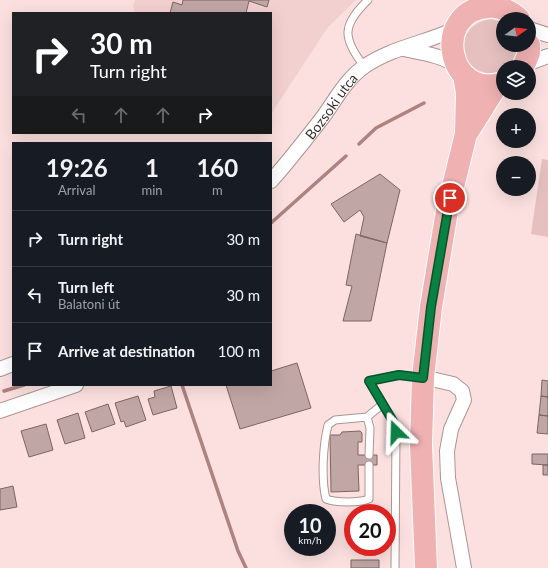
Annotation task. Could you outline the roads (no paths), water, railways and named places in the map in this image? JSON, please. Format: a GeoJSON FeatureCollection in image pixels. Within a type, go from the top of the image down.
{"type":"FeatureCollection","features":[{"type":"Feature","properties":{"kind":"main road"},"geometry":{"type":"LineString","coordinates":[[426,568],[421,445],[423,378],[431,307],[447,211],[466,134],[467,93],[460,70],[452,55],[451,43],[455,29],[466,16],[474,10],[487,4],[510,12]]}},
{"type":"Feature","properties":{"kind":"main road"},"geometry":{"type":"LineString","coordinates":[[460,70],[474,82],[485,85],[496,84]]}},
{"type":"Feature","properties":{"kind":"main road"},"geometry":{"type":"LineString","coordinates":[[466,134],[496,90]]}},
{"type":"Feature","properties":{"kind":"main road"},"geometry":{"type":"LineString","coordinates":[[425,533],[433,568]]}},
{"type":"Feature","properties":{"kind":"street"},"geometry":{"type":"LineString","coordinates":[[536,27],[548,35]]}},
{"type":"Feature","properties":{"kind":"street","name":"Bozsoki utca"},"geometry":{"type":"LineString","coordinates":[[272,181],[324,115],[338,93],[364,66],[391,52],[403,49],[415,43],[439,36],[455,29]]}},
{"type":"Feature","properties":{"kind":"street"},"geometry":{"type":"LineString","coordinates":[[403,49],[438,56],[448,60],[460,70]]}},
{"type":"Feature","properties":{"kind":"street"},"geometry":{"type":"LineString","coordinates":[[526,59],[548,56]]}},
{"type":"Feature","properties":{"kind":"street"},"geometry":{"type":"LineString","coordinates":[[0,369],[12,364]]}},
{"type":"Feature","properties":{"kind":"street"},"geometry":{"type":"LineString","coordinates":[[423,378],[453,384],[462,391],[464,400],[451,429],[447,451],[448,478],[464,568]]}},
{"type":"Feature","properties":{"kind":"street"},"geometry":{"type":"LineString","coordinates":[[0,411],[73,386]]}},
{"type":"Feature","properties":{"kind":"lane"},"geometry":{"type":"LineString","coordinates":[[364,66],[349,42],[348,28],[354,14],[368,0]]}},
{"type":"Feature","properties":{"kind":"lane"},"geometry":{"type":"LineString","coordinates":[[395,568],[396,432],[394,423],[369,381],[399,375],[423,378]]}},
{"type":"Feature","properties":{"kind":"lane"},"geometry":{"type":"LineString","coordinates":[[369,465],[369,499],[364,501],[332,501],[326,499],[324,489],[325,435],[328,425],[335,420],[367,417],[383,404]]}},
{"type":"Feature","properties":{"kind":"lane"},"geometry":{"type":"LineString","coordinates":[[367,417],[370,428],[369,455]]}},
{"type":"Feature","properties":{"kind":"waterway"},"geometry":{"type":"LineString","coordinates":[[359,144],[376,128],[424,103]]}},
{"type":"Feature","properties":{"kind":"waterway"},"geometry":{"type":"LineString","coordinates":[[272,222],[346,156]]}},
{"type":"Feature","properties":{"kind":"waterway"},"geometry":{"type":"LineString","coordinates":[[4,391],[21,386]]}},
{"type":"Feature","properties":{"kind":"waterway"},"geometry":{"type":"LineString","coordinates":[[182,386],[238,551],[246,568]]}}]}
